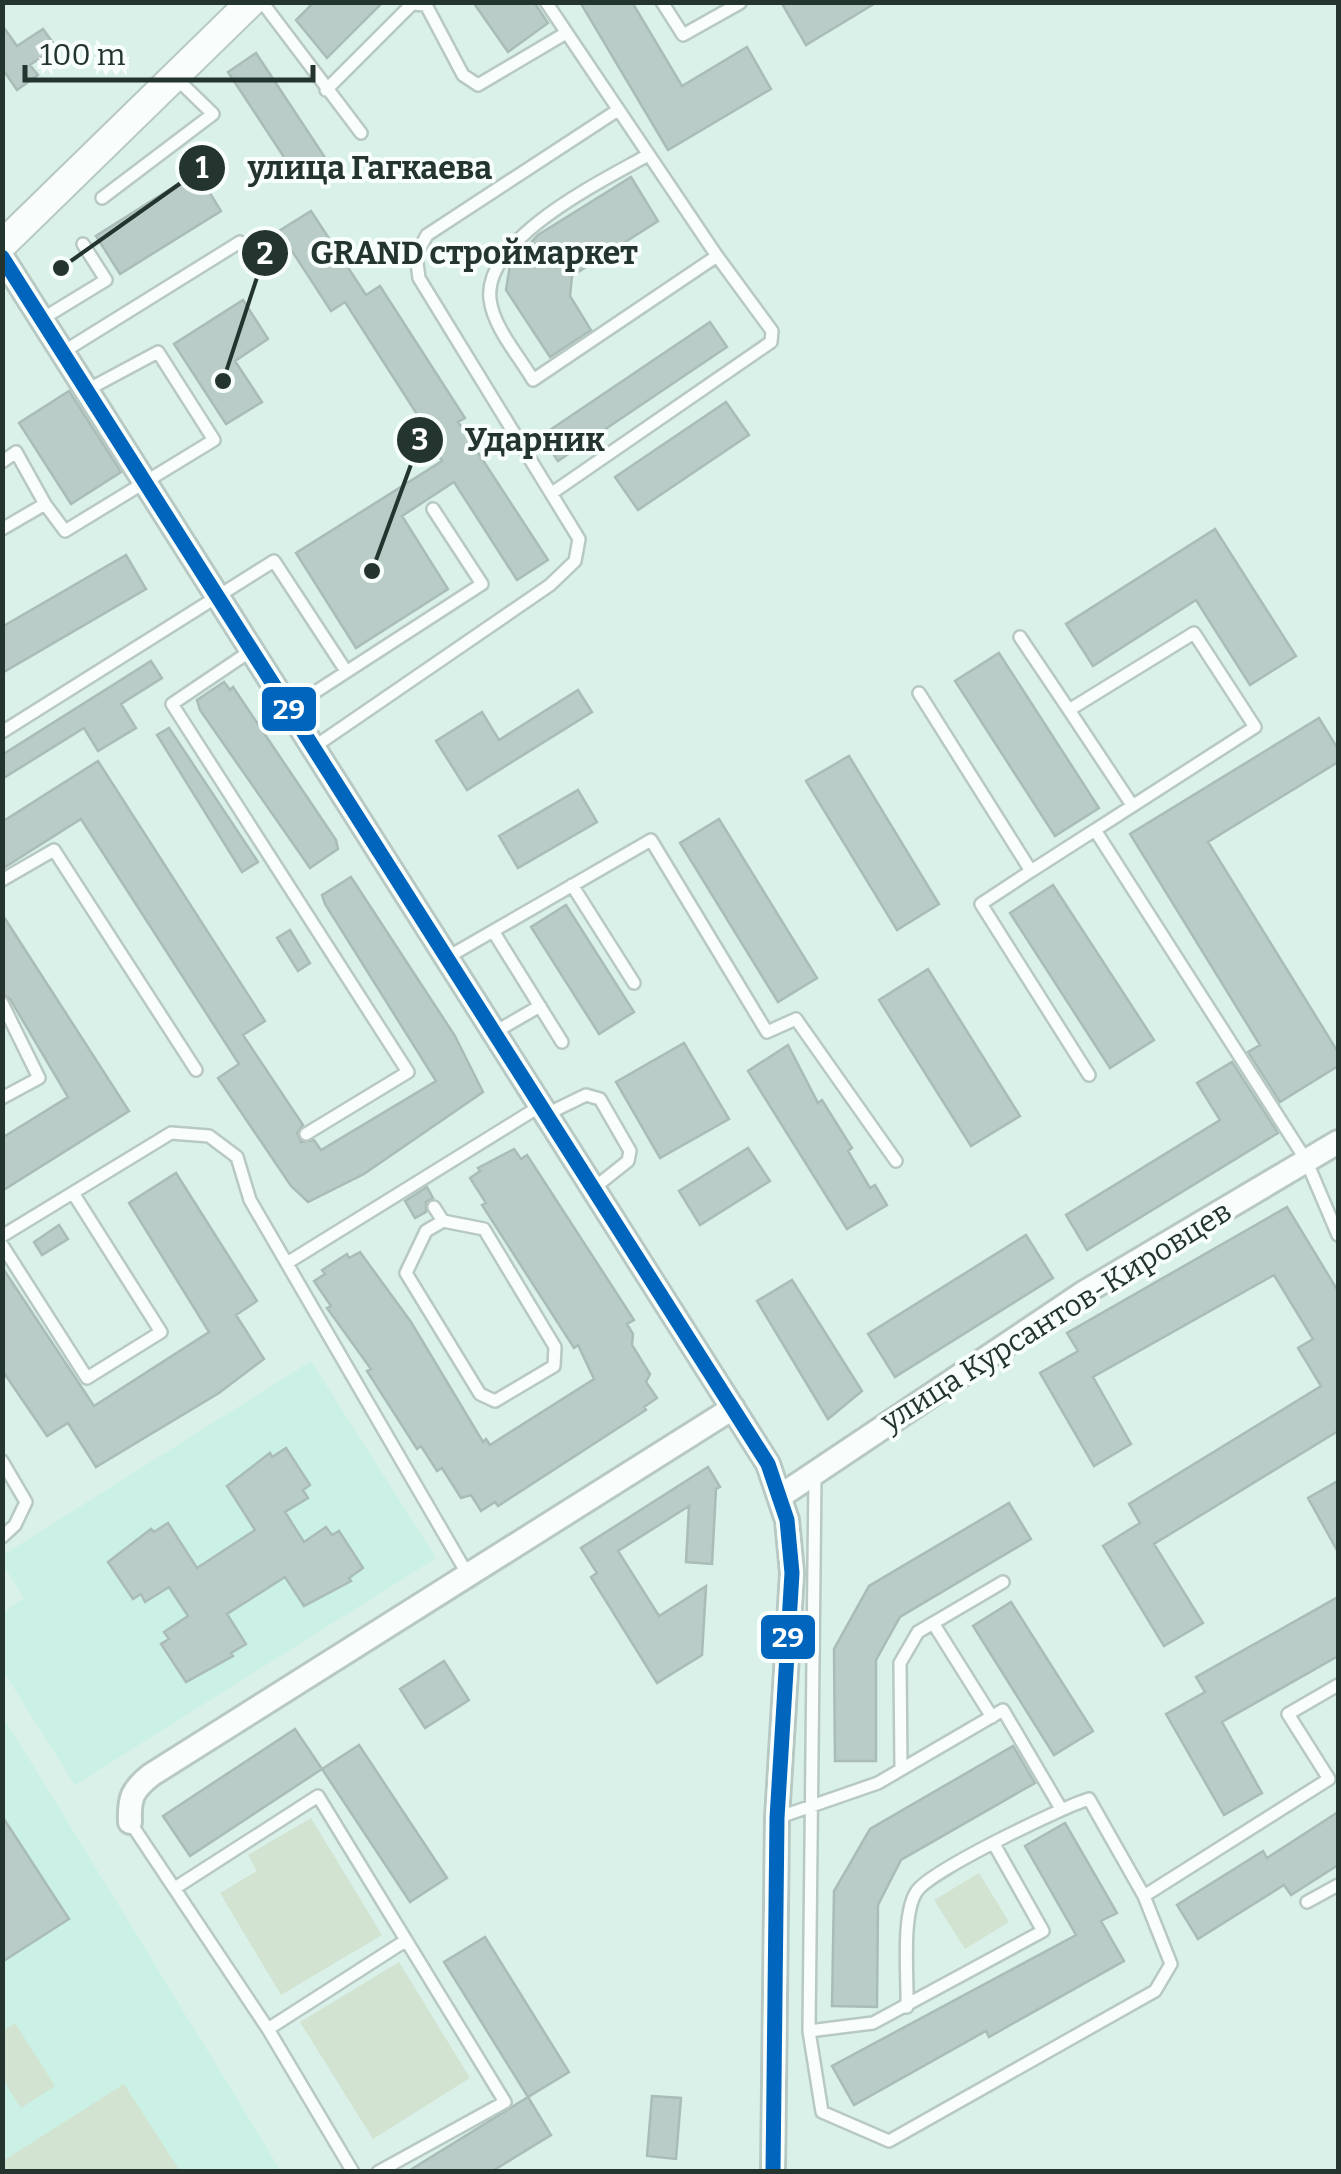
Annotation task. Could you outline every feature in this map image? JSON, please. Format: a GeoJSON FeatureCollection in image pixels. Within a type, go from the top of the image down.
{"type":"FeatureCollection","features":[{"type":"Feature","properties":{"kind":"street"},"geometry":{"type":"LineString","coordinates":[[2,245],[251,2]]}},
{"type":"Feature","properties":{"kind":"street"},"geometry":{"type":"LineString","coordinates":[[2,257],[768,1464],[786,1520],[792,1573],[777,1818],[773,2172]]}},
{"type":"Feature","properties":{"kind":"street","name":"улица Курсантов-Кировцев"},"geometry":{"type":"LineString","coordinates":[[779,1496],[1085,1292],[1338,1142]]}},
{"type":"Feature","properties":{"kind":"street"},"geometry":{"type":"LineString","coordinates":[[130,1822],[129,1799],[134,1788],[151,1775],[732,1408]]}},
{"type":"Feature","properties":{"kind":"lane"},"geometry":{"type":"LineString","coordinates":[[262,2],[360,132]]}},
{"type":"Feature","properties":{"kind":"lane"},"geometry":{"type":"LineString","coordinates":[[546,2],[772,332],[771,342],[552,493]]}},
{"type":"Feature","properties":{"kind":"lane"},"geometry":{"type":"LineString","coordinates":[[662,2],[683,35],[740,3]]}},
{"type":"Feature","properties":{"kind":"lane"},"geometry":{"type":"LineString","coordinates":[[326,90],[412,4],[426,5],[463,75],[478,84],[566,33]]}},
{"type":"Feature","properties":{"kind":"lane"},"geometry":{"type":"LineString","coordinates":[[102,198],[214,114],[176,78]]}},
{"type":"Feature","properties":{"kind":"lane"},"geometry":{"type":"LineString","coordinates":[[314,747],[550,585],[576,561],[579,539],[419,278],[416,256],[427,235],[618,110]]}},
{"type":"Feature","properties":{"kind":"lane"},"geometry":{"type":"LineString","coordinates":[[648,155],[527,231],[491,279],[492,311],[533,380],[717,256]]}},
{"type":"Feature","properties":{"kind":"lane"},"geometry":{"type":"LineString","coordinates":[[63,352],[240,242]]}},
{"type":"Feature","properties":{"kind":"lane"},"geometry":{"type":"LineString","coordinates":[[42,319],[106,280],[83,244]]}},
{"type":"Feature","properties":{"kind":"lane"},"geometry":{"type":"LineString","coordinates":[[2,462],[16,452],[65,531],[214,440],[158,352],[87,390]]}},
{"type":"Feature","properties":{"kind":"lane"},"geometry":{"type":"LineString","coordinates":[[2,529],[45,504]]}},
{"type":"Feature","properties":{"kind":"lane"},"geometry":{"type":"LineString","coordinates":[[289,708],[482,584],[433,509]]}},
{"type":"Feature","properties":{"kind":"lane"},"geometry":{"type":"LineString","coordinates":[[2,732],[274,561],[346,672]]}},
{"type":"Feature","properties":{"kind":"lane"},"geometry":{"type":"LineString","coordinates":[[1070,710],[1194,633],[1255,727],[980,904],[1089,1075]]}},
{"type":"Feature","properties":{"kind":"lane"},"geometry":{"type":"LineString","coordinates":[[1020,636],[1132,805]]}},
{"type":"Feature","properties":{"kind":"lane"},"geometry":{"type":"LineString","coordinates":[[252,650],[172,704],[408,1072],[306,1134]]}},
{"type":"Feature","properties":{"kind":"lane"},"geometry":{"type":"LineString","coordinates":[[919,693],[1030,871]]}},
{"type":"Feature","properties":{"kind":"lane"},"geometry":{"type":"LineString","coordinates":[[1095,830],[1306,1160],[1338,1235]]}},
{"type":"Feature","properties":{"kind":"lane"},"geometry":{"type":"LineString","coordinates":[[448,957],[650,840],[767,1032],[796,1018],[896,1161]]}},
{"type":"Feature","properties":{"kind":"lane"},"geometry":{"type":"LineString","coordinates":[[2,880],[54,850],[196,1070]]}},
{"type":"Feature","properties":{"kind":"lane"},"geometry":{"type":"LineString","coordinates":[[572,886],[634,983]]}},
{"type":"Feature","properties":{"kind":"lane"},"geometry":{"type":"LineString","coordinates":[[493,931],[562,1042]]}},
{"type":"Feature","properties":{"kind":"lane"},"geometry":{"type":"LineString","coordinates":[[2,1004],[38,1078],[2,1098]]}},
{"type":"Feature","properties":{"kind":"lane"},"geometry":{"type":"LineString","coordinates":[[495,1032],[540,1006]]}},
{"type":"Feature","properties":{"kind":"lane"},"geometry":{"type":"LineString","coordinates":[[287,1263],[545,1110],[586,1096],[600,1099],[630,1151],[628,1161],[594,1188]]}},
{"type":"Feature","properties":{"kind":"lane"},"geometry":{"type":"LineString","coordinates":[[2,1236],[171,1133],[209,1136],[237,1157],[250,1200],[468,1575]]}},
{"type":"Feature","properties":{"kind":"lane"},"geometry":{"type":"LineString","coordinates":[[2,1245],[88,1378],[162,1332],[73,1192]]}},
{"type":"Feature","properties":{"kind":"lane"},"geometry":{"type":"LineString","coordinates":[[434,1207],[443,1221]]}},
{"type":"Feature","properties":{"kind":"lane"},"geometry":{"type":"LineString","coordinates":[[418,1217],[426,1231]]}},
{"type":"Feature","properties":{"kind":"lane"},"geometry":{"type":"LineString","coordinates":[[443,1221],[484,1229],[555,1348],[554,1366],[495,1401],[480,1394],[406,1273],[426,1231],[443,1221]]}},
{"type":"Feature","properties":{"kind":"lane"},"geometry":{"type":"LineString","coordinates":[[2,1461],[26,1502],[15,1526],[2,1537]]}},
{"type":"Feature","properties":{"kind":"lane"},"geometry":{"type":"LineString","coordinates":[[815,1470],[809,2031],[822,2112],[889,2141],[1155,1991],[1171,1964],[1144,1896],[1089,1799],[1060,1808],[918,1888],[909,1910],[907,2007]]}},
{"type":"Feature","properties":{"kind":"lane"},"geometry":{"type":"LineString","coordinates":[[901,1770],[900,1663],[918,1632],[1003,1582]]}},
{"type":"Feature","properties":{"kind":"lane"},"geometry":{"type":"LineString","coordinates":[[932,1623],[992,1717]]}},
{"type":"Feature","properties":{"kind":"lane"},"geometry":{"type":"LineString","coordinates":[[1144,1896],[1329,1779],[1288,1714],[1338,1686]]}},
{"type":"Feature","properties":{"kind":"lane"},"geometry":{"type":"LineString","coordinates":[[777,1818],[878,1783],[1003,1710],[1060,1808]]}},
{"type":"Feature","properties":{"kind":"lane"},"geometry":{"type":"LineString","coordinates":[[176,1888],[318,1796],[505,2102],[378,2172]]}},
{"type":"Feature","properties":{"kind":"lane"},"geometry":{"type":"LineString","coordinates":[[130,1822],[268,2029],[353,2172]]}},
{"type":"Feature","properties":{"kind":"lane"},"geometry":{"type":"LineString","coordinates":[[809,2031],[874,2022],[1043,1931],[994,1844]]}},
{"type":"Feature","properties":{"kind":"lane"},"geometry":{"type":"LineString","coordinates":[[1307,1902],[1338,1885]]}},
{"type":"Feature","properties":{"kind":"lane"},"geometry":{"type":"LineString","coordinates":[[268,2029],[405,1940]]}},
{"type":"Feature","properties":{"kind":"shaded area"},"geometry":{"type":"Polygon","coordinates":[[[311,1361],[436,1558],[75,1785],[3,1671],[3,1612],[24,1598],[3,1564],[3,1555],[311,1361]]]}},
{"type":"Feature","properties":{"kind":"shaded area"},"geometry":{"type":"Polygon","coordinates":[[[2,1715],[69,1824],[281,2171],[3,2171],[2,1715]]]}},
{"type":"Feature","properties":{"kind":"shaded area"},"geometry":{"type":"Polygon","coordinates":[[[311,1818],[382,1935],[281,1995],[220,1893],[257,1871],[248,1855],[311,1818]]]}},
{"type":"Feature","properties":{"kind":"shaded area"},"geometry":{"type":"Polygon","coordinates":[[[979,1873],[1009,1922],[965,1949],[934,1900],[979,1873]]]}},
{"type":"Feature","properties":{"kind":"shaded area"},"geometry":{"type":"Polygon","coordinates":[[[399,1962],[470,2078],[373,2139],[300,2022],[399,1962]]]}},
{"type":"Feature","properties":{"kind":"shaded area"},"geometry":{"type":"Polygon","coordinates":[[[15,2023],[55,2086],[21,2108],[3,2080],[3,2031],[15,2023]]]}},
{"type":"Feature","properties":{"kind":"shaded area"},"geometry":{"type":"Polygon","coordinates":[[[124,2084],[180,2171],[3,2171],[3,2161],[124,2084]]]}},
{"type":"Feature","properties":{"kind":"building"},"geometry":{"type":"Polygon","coordinates":[[[314,2],[383,2],[327,58],[296,20],[314,2]]]}},
{"type":"Feature","properties":{"kind":"building"},"geometry":{"type":"Polygon","coordinates":[[[473,2],[534,2],[548,23],[508,52],[473,2]]]}},
{"type":"Feature","properties":{"kind":"building"},"geometry":{"type":"Polygon","coordinates":[[[580,2],[632,2],[682,86],[747,47],[771,89],[668,150],[580,2]]]}},
{"type":"Feature","properties":{"kind":"building"},"geometry":{"type":"Polygon","coordinates":[[[781,2],[877,2],[806,45],[781,2]]]}},
{"type":"Feature","properties":{"kind":"building"},"geometry":{"type":"Polygon","coordinates":[[[2,25],[17,46],[43,29],[56,47],[30,65],[38,75],[17,90],[2,68],[2,25]]]}},
{"type":"Feature","properties":{"kind":"building"},"geometry":{"type":"Polygon","coordinates":[[[256,53],[328,162],[299,180],[228,72],[256,53]]]}},
{"type":"Feature","properties":{"kind":"building"},"geometry":{"type":"Polygon","coordinates":[[[197,172],[221,211],[120,274],[96,236],[197,172]]]}},
{"type":"Feature","properties":{"kind":"building"},"geometry":{"type":"Polygon","coordinates":[[[631,177],[658,221],[572,276],[570,296],[591,330],[550,357],[506,290],[510,265],[538,235],[631,177]]]}},
{"type":"Feature","properties":{"kind":"building"},"geometry":{"type":"Polygon","coordinates":[[[311,211],[366,295],[380,286],[465,418],[458,422],[548,560],[517,580],[454,482],[402,516],[448,589],[356,648],[296,553],[442,461],[436,452],[440,450],[345,302],[331,311],[279,231],[311,211]]]}},
{"type":"Feature","properties":{"kind":"building"},"geometry":{"type":"Polygon","coordinates":[[[243,300],[268,339],[235,361],[262,402],[226,424],[174,344],[243,300]]]}},
{"type":"Feature","properties":{"kind":"building"},"geometry":{"type":"Polygon","coordinates":[[[710,322],[727,347],[558,461],[541,436],[710,322]]]}},
{"type":"Feature","properties":{"kind":"building"},"geometry":{"type":"Polygon","coordinates":[[[69,391],[121,472],[71,504],[19,423],[69,391]]]}},
{"type":"Feature","properties":{"kind":"building"},"geometry":{"type":"Polygon","coordinates":[[[726,402],[749,435],[638,510],[615,477],[726,402]]]}},
{"type":"Feature","properties":{"kind":"building"},"geometry":{"type":"Polygon","coordinates":[[[1215,529],[1296,656],[1250,685],[1196,600],[1093,666],[1066,624],[1215,529]]]}},
{"type":"Feature","properties":{"kind":"building"},"geometry":{"type":"Polygon","coordinates":[[[126,555],[146,589],[2,673],[2,627],[126,555]]]}},
{"type":"Feature","properties":{"kind":"building"},"geometry":{"type":"Polygon","coordinates":[[[999,653],[1099,808],[1055,836],[955,681],[999,653]]]}},
{"type":"Feature","properties":{"kind":"building"},"geometry":{"type":"Polygon","coordinates":[[[151,661],[162,678],[121,704],[136,728],[98,751],[84,728],[2,779],[2,755],[151,661]]]}},
{"type":"Feature","properties":{"kind":"building"},"geometry":{"type":"Polygon","coordinates":[[[224,682],[230,690],[233,687],[336,840],[338,849],[310,868],[200,710],[197,700],[224,682]]]}},
{"type":"Feature","properties":{"kind":"building"},"geometry":{"type":"Polygon","coordinates":[[[578,690],[592,712],[467,790],[436,741],[482,712],[499,740],[578,690]]]}},
{"type":"Feature","properties":{"kind":"building"},"geometry":{"type":"Polygon","coordinates":[[[1319,718],[1338,749],[1338,762],[1208,842],[1338,1052],[1338,1066],[1280,1102],[1248,1052],[1260,1045],[1130,834],[1319,718]]]}},
{"type":"Feature","properties":{"kind":"building"},"geometry":{"type":"Polygon","coordinates":[[[169,728],[258,862],[242,872],[157,735],[169,728]]]}},
{"type":"Feature","properties":{"kind":"building"},"geometry":{"type":"Polygon","coordinates":[[[849,756],[939,904],[897,930],[806,781],[849,756]]]}},
{"type":"Feature","properties":{"kind":"building"},"geometry":{"type":"Polygon","coordinates":[[[98,761],[265,1021],[243,1035],[303,1125],[297,1133],[301,1142],[314,1140],[321,1150],[436,1081],[325,904],[322,895],[351,877],[455,1036],[483,1092],[364,1174],[308,1202],[291,1186],[218,1078],[239,1064],[81,819],[2,869],[2,822],[98,761]]]}},
{"type":"Feature","properties":{"kind":"building"},"geometry":{"type":"Polygon","coordinates":[[[578,790],[597,822],[518,868],[499,836],[578,790]]]}},
{"type":"Feature","properties":{"kind":"building"},"geometry":{"type":"Polygon","coordinates":[[[719,819],[817,978],[778,1002],[680,843],[719,819]]]}},
{"type":"Feature","properties":{"kind":"building"},"geometry":{"type":"Polygon","coordinates":[[[1053,885],[1154,1040],[1110,1068],[1010,913],[1053,885]]]}},
{"type":"Feature","properties":{"kind":"building"},"geometry":{"type":"Polygon","coordinates":[[[566,905],[634,1012],[599,1034],[531,927],[566,905]]]}},
{"type":"Feature","properties":{"kind":"building"},"geometry":{"type":"Polygon","coordinates":[[[2,914],[129,1111],[2,1191],[2,1138],[68,1097],[10,999],[2,994],[2,914]]]}},
{"type":"Feature","properties":{"kind":"building"},"geometry":{"type":"Polygon","coordinates":[[[290,930],[310,963],[298,971],[277,938],[290,930]]]}},
{"type":"Feature","properties":{"kind":"building"},"geometry":{"type":"Polygon","coordinates":[[[928,969],[1020,1116],[971,1146],[879,1000],[928,969]]]}},
{"type":"Feature","properties":{"kind":"building"},"geometry":{"type":"Polygon","coordinates":[[[684,1043],[729,1119],[660,1158],[616,1082],[684,1043]]]}},
{"type":"Feature","properties":{"kind":"building"},"geometry":{"type":"Polygon","coordinates":[[[788,1045],[818,1103],[822,1100],[852,1148],[848,1151],[870,1188],[875,1185],[887,1205],[847,1229],[748,1071],[788,1045]]]}},
{"type":"Feature","properties":{"kind":"building"},"geometry":{"type":"Polygon","coordinates":[[[1232,1062],[1278,1133],[1087,1250],[1066,1215],[1220,1120],[1197,1083],[1232,1062]]]}},
{"type":"Feature","properties":{"kind":"building"},"geometry":{"type":"Polygon","coordinates":[[[748,1148],[770,1181],[700,1225],[679,1191],[748,1148]]]}},
{"type":"Feature","properties":{"kind":"building"},"geometry":{"type":"Polygon","coordinates":[[[514,1149],[521,1159],[527,1155],[634,1320],[627,1324],[633,1334],[632,1345],[650,1374],[646,1382],[657,1398],[644,1407],[646,1410],[498,1506],[495,1502],[481,1511],[471,1495],[461,1498],[442,1468],[437,1471],[421,1446],[417,1449],[367,1371],[371,1369],[327,1308],[331,1306],[314,1281],[325,1274],[322,1270],[347,1254],[349,1258],[360,1252],[411,1322],[483,1442],[486,1439],[490,1445],[594,1379],[578,1345],[574,1348],[482,1205],[486,1203],[470,1178],[480,1171],[478,1168],[514,1149]]]}},
{"type":"Feature","properties":{"kind":"building"},"geometry":{"type":"Polygon","coordinates":[[[176,1173],[257,1301],[236,1315],[264,1359],[219,1393],[96,1467],[68,1423],[47,1436],[2,1370],[2,1267],[94,1406],[209,1332],[129,1203],[176,1173]]]}},
{"type":"Feature","properties":{"kind":"building"},"geometry":{"type":"Polygon","coordinates":[[[427,1187],[433,1198],[426,1202],[426,1212],[415,1218],[405,1201],[427,1187]]]}},
{"type":"Feature","properties":{"kind":"building"},"geometry":{"type":"Polygon","coordinates":[[[1287,1207],[1338,1291],[1338,1431],[1154,1544],[1203,1623],[1164,1646],[1103,1546],[1140,1523],[1129,1504],[1321,1386],[1298,1348],[1313,1339],[1274,1275],[1093,1377],[1131,1444],[1094,1466],[1040,1373],[1078,1351],[1067,1333],[1287,1207]]]}},
{"type":"Feature","properties":{"kind":"building"},"geometry":{"type":"Polygon","coordinates":[[[59,1225],[68,1239],[42,1255],[34,1242],[59,1225]]]}},
{"type":"Feature","properties":{"kind":"building"},"geometry":{"type":"Polygon","coordinates":[[[1026,1235],[1053,1278],[895,1377],[868,1334],[1026,1235]]]}},
{"type":"Feature","properties":{"kind":"building"},"geometry":{"type":"Polygon","coordinates":[[[792,1280],[862,1391],[828,1419],[757,1301],[792,1280]]]}},
{"type":"Feature","properties":{"kind":"building"},"geometry":{"type":"Polygon","coordinates":[[[286,1448],[310,1485],[303,1490],[308,1498],[285,1512],[304,1542],[326,1527],[332,1535],[339,1531],[363,1568],[349,1578],[351,1581],[304,1606],[285,1577],[227,1614],[246,1644],[231,1653],[233,1656],[186,1682],[161,1644],[169,1639],[164,1632],[188,1616],[169,1587],[145,1602],[141,1594],[133,1599],[108,1562],[151,1529],[154,1532],[168,1523],[197,1568],[255,1530],[227,1486],[270,1453],[272,1457],[286,1448]]]}},
{"type":"Feature","properties":{"kind":"building"},"geometry":{"type":"Polygon","coordinates":[[[708,1467],[720,1487],[716,1489],[712,1564],[686,1562],[689,1506],[618,1551],[659,1616],[706,1586],[702,1655],[657,1683],[591,1577],[597,1573],[581,1548],[708,1467]]]}},
{"type":"Feature","properties":{"kind":"building"},"geometry":{"type":"Polygon","coordinates":[[[1338,1481],[1338,1552],[1308,1498],[1338,1481]]]}},
{"type":"Feature","properties":{"kind":"building"},"geometry":{"type":"Polygon","coordinates":[[[1009,1503],[1031,1539],[900,1617],[876,1660],[876,1761],[835,1761],[834,1649],[869,1586],[1009,1503]]]}},
{"type":"Feature","properties":{"kind":"building"},"geometry":{"type":"Polygon","coordinates":[[[1338,1597],[1338,1656],[1222,1722],[1262,1793],[1224,1815],[1166,1714],[1205,1692],[1196,1677],[1338,1597]]]}},
{"type":"Feature","properties":{"kind":"building"},"geometry":{"type":"Polygon","coordinates":[[[1011,1602],[1093,1731],[1054,1755],[973,1626],[1011,1602]]]}},
{"type":"Feature","properties":{"kind":"building"},"geometry":{"type":"Polygon","coordinates":[[[444,1661],[469,1700],[425,1728],[400,1689],[444,1661]]]}},
{"type":"Feature","properties":{"kind":"building"},"geometry":{"type":"Polygon","coordinates":[[[295,1729],[322,1769],[190,1856],[163,1816],[295,1729]]]}},
{"type":"Feature","properties":{"kind":"building"},"geometry":{"type":"Polygon","coordinates":[[[359,1745],[447,1878],[410,1902],[322,1769],[359,1745]]]}},
{"type":"Feature","properties":{"kind":"building"},"geometry":{"type":"Polygon","coordinates":[[[1013,1746],[1035,1783],[901,1860],[878,1905],[877,2007],[832,2006],[834,1891],[870,1829],[1013,1746]]]}},
{"type":"Feature","properties":{"kind":"building"},"geometry":{"type":"Polygon","coordinates":[[[1338,1812],[1338,1865],[1291,1895],[1284,1885],[1198,1939],[1177,1905],[1263,1851],[1267,1858],[1338,1812]]]}},
{"type":"Feature","properties":{"kind":"building"},"geometry":{"type":"Polygon","coordinates":[[[2,1816],[69,1919],[2,1962],[2,1816]]]}},
{"type":"Feature","properties":{"kind":"building"},"geometry":{"type":"Polygon","coordinates":[[[1065,1823],[1117,1913],[1101,1921],[1124,1961],[989,2037],[986,2031],[854,2105],[832,2066],[1076,1935],[1025,1846],[1065,1823]]]}},
{"type":"Feature","properties":{"kind":"building"},"geometry":{"type":"Polygon","coordinates":[[[485,1937],[569,2072],[528,2097],[444,1962],[485,1937]]]}},
{"type":"Feature","properties":{"kind":"building"},"geometry":{"type":"Polygon","coordinates":[[[652,2096],[681,2098],[676,2159],[647,2156],[652,2096]]]}},
{"type":"Feature","properties":{"kind":"building"},"geometry":{"type":"Polygon","coordinates":[[[528,2097],[551,2135],[491,2172],[407,2172],[528,2097]]]}},
{"type":"Feature","properties":{"kind":"transit line","name":"29"},"geometry":{"type":"LineString","coordinates":[[2,257],[768,1464],[787,1520],[792,1573],[777,1818],[773,2172]]}},
{"type":"Feature","properties":{"kind":"place","name":"улица Гагкаева"},"geometry":{"type":"Point","coordinates":[61,268]}},
{"type":"Feature","properties":{"kind":"place","name":"GRAND строймаркет"},"geometry":{"type":"Point","coordinates":[223,381]}},
{"type":"Feature","properties":{"kind":"place","name":"Ударник"},"geometry":{"type":"Point","coordinates":[372,571]}}]}
